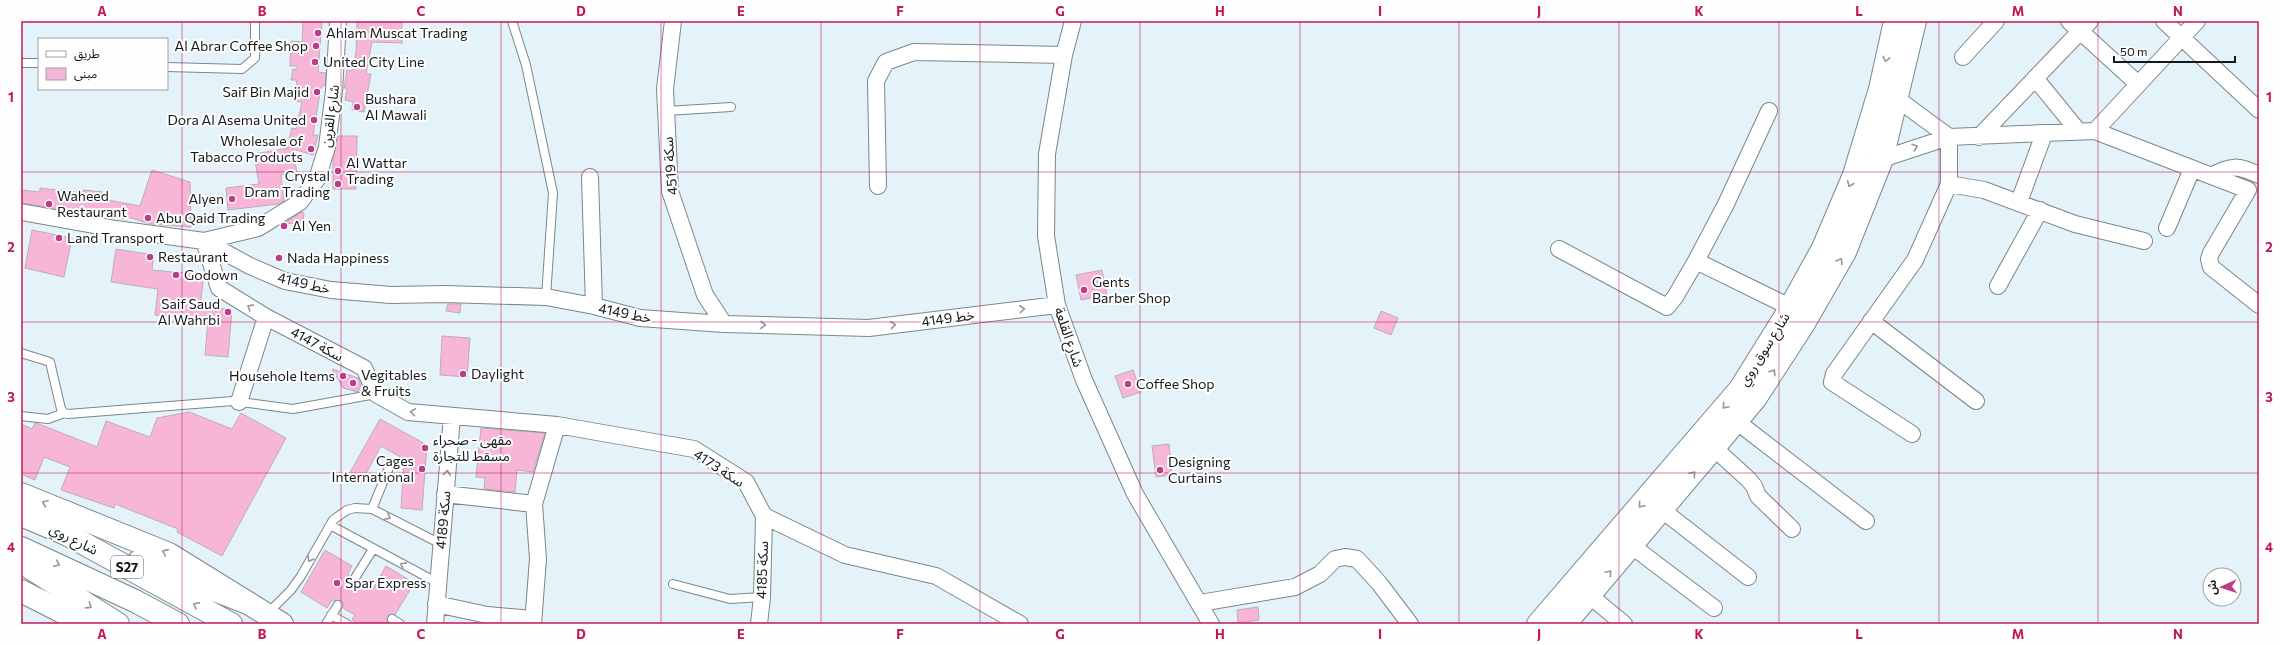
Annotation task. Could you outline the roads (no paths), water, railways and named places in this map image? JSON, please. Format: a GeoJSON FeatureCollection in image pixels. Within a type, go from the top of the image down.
{"type":"FeatureCollection","features":[{"type":"Feature","properties":{"kind":"main road","name":"شارع سوق روي"},"geometry":{"type":"LineString","coordinates":[[1538,624],[1740,389],[1790,307],[1823,248],[1854,175],[1880,89],[1895,21]]}},
{"type":"Feature","properties":{"kind":"main road","name":"شارع سوق روي"},"geometry":{"type":"LineString","coordinates":[[1565,624],[1755,399],[1803,325],[1845,252],[1882,159],[1915,21]]}},
{"type":"Feature","properties":{"kind":"main road"},"geometry":{"type":"LineString","coordinates":[[21,494],[169,554],[274,619]]}},
{"type":"Feature","properties":{"kind":"main road","name":"شارع روي"},"geometry":{"type":"LineString","coordinates":[[21,515],[68,535],[231,624]]}},
{"type":"Feature","properties":{"kind":"main road"},"geometry":{"type":"LineString","coordinates":[[68,535],[248,603]]}},
{"type":"Feature","properties":{"kind":"main road","name":"شارع روي"},"geometry":{"type":"LineString","coordinates":[[21,548],[135,601],[178,624]]}},
{"type":"Feature","properties":{"kind":"main road"},"geometry":{"type":"LineString","coordinates":[[21,562],[118,624]]}},
{"type":"Feature","properties":{"kind":"main road"},"geometry":{"type":"LineString","coordinates":[[21,591],[86,624]]}},
{"type":"Feature","properties":{"kind":"street","name":"شارع القرين"},"geometry":{"type":"LineString","coordinates":[[21,212],[116,229],[204,241],[258,228],[300,202],[317,179],[327,147],[334,91],[338,21]]}},
{"type":"Feature","properties":{"kind":"street","name":"سكة 4519"},"geometry":{"type":"LineString","coordinates":[[672,21],[665,89],[670,191],[706,295],[724,324]]}},
{"type":"Feature","properties":{"kind":"street","name":"شارع القلعة"},"geometry":{"type":"LineString","coordinates":[[1073,21],[1064,55],[1048,154],[1046,236],[1057,305],[1084,380],[1135,494],[1211,624]]}},
{"type":"Feature","properties":{"kind":"street"},"geometry":{"type":"LineString","coordinates":[[1963,57],[1996,21]]}},
{"type":"Feature","properties":{"kind":"street"},"geometry":{"type":"LineString","coordinates":[[2164,21],[2259,110]]}},
{"type":"Feature","properties":{"kind":"street"},"geometry":{"type":"LineString","coordinates":[[2087,132],[2138,84],[2197,21]]}},
{"type":"Feature","properties":{"kind":"street"},"geometry":{"type":"LineString","coordinates":[[1979,137],[2035,78],[2080,25],[2138,84]]}},
{"type":"Feature","properties":{"kind":"street"},"geometry":{"type":"LineString","coordinates":[[878,186],[876,80],[886,62],[914,52],[1064,55]]}},
{"type":"Feature","properties":{"kind":"street"},"geometry":{"type":"LineString","coordinates":[[2035,78],[2087,132]]}},
{"type":"Feature","properties":{"kind":"street"},"geometry":{"type":"LineString","coordinates":[[1896,98],[1949,137]]}},
{"type":"Feature","properties":{"kind":"street"},"geometry":{"type":"LineString","coordinates":[[1559,249],[1667,307],[1676,297],[1726,204],[1769,111]]}},
{"type":"Feature","properties":{"kind":"street"},"geometry":{"type":"LineString","coordinates":[[1882,159],[1949,137],[2087,132],[2248,190],[2210,253],[2209,259],[2211,267],[2259,305]]}},
{"type":"Feature","properties":{"kind":"street"},"geometry":{"type":"LineString","coordinates":[[2019,202],[2044,134]]}},
{"type":"Feature","properties":{"kind":"street"},"geometry":{"type":"LineString","coordinates":[[1912,434],[1832,382],[1834,374],[1915,260],[1950,184],[1949,137]]}},
{"type":"Feature","properties":{"kind":"street"},"geometry":{"type":"LineString","coordinates":[[2211,176],[2229,167],[2237,166],[2259,175]]}},
{"type":"Feature","properties":{"kind":"street"},"geometry":{"type":"LineString","coordinates":[[2167,228],[2192,169]]}},
{"type":"Feature","properties":{"kind":"street"},"geometry":{"type":"LineString","coordinates":[[590,177],[594,306]]}},
{"type":"Feature","properties":{"kind":"street"},"geometry":{"type":"LineString","coordinates":[[1950,184],[1984,190],[2075,224],[2144,242]]}},
{"type":"Feature","properties":{"kind":"street"},"geometry":{"type":"LineString","coordinates":[[1998,286],[2040,210]]}},
{"type":"Feature","properties":{"kind":"street","name":"4149 خط"},"geometry":{"type":"LineString","coordinates":[[204,241],[250,266],[284,281],[331,290],[391,294],[546,297],[594,306],[640,318],[724,324],[869,328],[1057,305]]}},
{"type":"Feature","properties":{"kind":"street","name":"سكة 4147"},"geometry":{"type":"LineString","coordinates":[[204,241],[219,288],[266,317],[364,368],[376,394]]}},
{"type":"Feature","properties":{"kind":"street"},"geometry":{"type":"LineString","coordinates":[[1696,261],[1790,307]]}},
{"type":"Feature","properties":{"kind":"street"},"geometry":{"type":"LineString","coordinates":[[239,402],[266,317]]}},
{"type":"Feature","properties":{"kind":"street"},"geometry":{"type":"LineString","coordinates":[[1871,321],[1976,401]]}},
{"type":"Feature","properties":{"kind":"street"},"geometry":{"type":"LineString","coordinates":[[376,394],[408,412],[452,416]]}},
{"type":"Feature","properties":{"kind":"street","name":"سكة 4173"},"geometry":{"type":"LineString","coordinates":[[452,416],[557,425],[694,449],[746,482],[764,516]]}},
{"type":"Feature","properties":{"kind":"street","name":"سكة 4189"},"geometry":{"type":"LineString","coordinates":[[435,624],[452,416]]}},
{"type":"Feature","properties":{"kind":"street"},"geometry":{"type":"LineString","coordinates":[[1736,422],[1866,522]]}},
{"type":"Feature","properties":{"kind":"street"},"geometry":{"type":"LineString","coordinates":[[436,604],[487,615],[532,622],[538,560],[534,504],[557,425]]}},
{"type":"Feature","properties":{"kind":"street"},"geometry":{"type":"LineString","coordinates":[[1714,448],[1748,479],[1754,486],[1758,496],[1792,529]]}},
{"type":"Feature","properties":{"kind":"street"},"geometry":{"type":"LineString","coordinates":[[445,494],[534,504]]}},
{"type":"Feature","properties":{"kind":"street"},"geometry":{"type":"LineString","coordinates":[[1662,510],[1748,577]]}},
{"type":"Feature","properties":{"kind":"street"},"geometry":{"type":"LineString","coordinates":[[764,516],[845,555],[936,576],[1020,624]]}},
{"type":"Feature","properties":{"kind":"street","name":"سكة 4185"},"geometry":{"type":"LineString","coordinates":[[759,624],[762,597],[764,516]]}},
{"type":"Feature","properties":{"kind":"street"},"geometry":{"type":"LineString","coordinates":[[1632,546],[1714,608]]}},
{"type":"Feature","properties":{"kind":"street"},"geometry":{"type":"LineString","coordinates":[[1200,603],[1295,587],[1320,574],[1335,559],[1344,557],[1357,559],[1379,583],[1410,624]]}},
{"type":"Feature","properties":{"kind":"street"},"geometry":{"type":"LineString","coordinates":[[1590,596],[1624,624]]}},
{"type":"Feature","properties":{"kind":"lane"},"geometry":{"type":"LineString","coordinates":[[168,67],[242,69],[255,58],[255,21]]}},
{"type":"Feature","properties":{"kind":"lane"},"geometry":{"type":"LineString","coordinates":[[512,21],[526,65],[553,193],[546,297]]}},
{"type":"Feature","properties":{"kind":"lane"},"geometry":{"type":"LineString","coordinates":[[21,63],[38,63]]}},
{"type":"Feature","properties":{"kind":"lane"},"geometry":{"type":"LineString","coordinates":[[666,111],[731,107]]}},
{"type":"Feature","properties":{"kind":"lane"},"geometry":{"type":"LineString","coordinates":[[21,353],[50,362],[64,413]]}},
{"type":"Feature","properties":{"kind":"lane"},"geometry":{"type":"LineString","coordinates":[[21,416],[48,419],[64,413],[239,402],[293,409],[376,394]]}},
{"type":"Feature","properties":{"kind":"lane"},"geometry":{"type":"LineString","coordinates":[[372,509],[391,463]]}},
{"type":"Feature","properties":{"kind":"lane"},"geometry":{"type":"LineString","coordinates":[[274,619],[333,520],[347,510],[355,508],[372,509],[441,544]]}},
{"type":"Feature","properties":{"kind":"lane"},"geometry":{"type":"LineString","coordinates":[[330,525],[438,583]]}},
{"type":"Feature","properties":{"kind":"lane"},"geometry":{"type":"LineString","coordinates":[[355,578],[373,548]]}},
{"type":"Feature","properties":{"kind":"lane"},"geometry":{"type":"LineString","coordinates":[[673,584],[730,598],[762,597]]}},
{"type":"Feature","properties":{"kind":"lane"},"geometry":{"type":"LineString","coordinates":[[326,624],[338,605]]}},
{"type":"Feature","properties":{"kind":"lane"},"geometry":{"type":"LineString","coordinates":[[331,616],[347,624]]}},
{"type":"Feature","properties":{"kind":"lane"},"geometry":{"type":"LineString","coordinates":[[392,620],[400,624]]}},
{"type":"Feature","properties":{"kind":"place","name":"Ahlam Muscat Trading"},"geometry":{"type":"Point","coordinates":[318,33]}},
{"type":"Feature","properties":{"kind":"place","name":"Al Abrar Coffee Shop"},"geometry":{"type":"Point","coordinates":[316,46]}},
{"type":"Feature","properties":{"kind":"place","name":"United City Line"},"geometry":{"type":"Point","coordinates":[315,62]}},
{"type":"Feature","properties":{"kind":"place","name":"Saif Bin Majid"},"geometry":{"type":"Point","coordinates":[317,92]}},
{"type":"Feature","properties":{"kind":"place","name":"Bushara Al Mawali"},"geometry":{"type":"Point","coordinates":[357,107]}},
{"type":"Feature","properties":{"kind":"place","name":"Dora Al Asema United"},"geometry":{"type":"Point","coordinates":[314,120]}},
{"type":"Feature","properties":{"kind":"place","name":"Wholesale of Tabacco Products"},"geometry":{"type":"Point","coordinates":[311,149]}},
{"type":"Feature","properties":{"kind":"place","name":"Al Wattar Trading"},"geometry":{"type":"Point","coordinates":[338,171]}},
{"type":"Feature","properties":{"kind":"place","name":"Crystal Dram Trading"},"geometry":{"type":"Point","coordinates":[338,184]}},
{"type":"Feature","properties":{"kind":"place","name":"Alyen"},"geometry":{"type":"Point","coordinates":[232,199]}},
{"type":"Feature","properties":{"kind":"place","name":"Waheed Restaurant"},"geometry":{"type":"Point","coordinates":[49,204]}},
{"type":"Feature","properties":{"kind":"place","name":"Abu Qaid Trading"},"geometry":{"type":"Point","coordinates":[148,218]}},
{"type":"Feature","properties":{"kind":"place","name":"Al Yen"},"geometry":{"type":"Point","coordinates":[284,226]}},
{"type":"Feature","properties":{"kind":"place","name":"Land Transport"},"geometry":{"type":"Point","coordinates":[59,238]}},
{"type":"Feature","properties":{"kind":"place","name":"Restaurant"},"geometry":{"type":"Point","coordinates":[150,257]}},
{"type":"Feature","properties":{"kind":"place","name":"Nada Happiness"},"geometry":{"type":"Point","coordinates":[279,258]}},
{"type":"Feature","properties":{"kind":"place","name":"Godown"},"geometry":{"type":"Point","coordinates":[176,275]}},
{"type":"Feature","properties":{"kind":"place","name":"Gents Barber Shop"},"geometry":{"type":"Point","coordinates":[1084,290]}},
{"type":"Feature","properties":{"kind":"place","name":"Saif Saud Al Wahrbi"},"geometry":{"type":"Point","coordinates":[228,312]}},
{"type":"Feature","properties":{"kind":"place","name":"Daylight"},"geometry":{"type":"Point","coordinates":[463,374]}},
{"type":"Feature","properties":{"kind":"place","name":"Househole Items"},"geometry":{"type":"Point","coordinates":[343,376]}},
{"type":"Feature","properties":{"kind":"place","name":"Vegitables & Fruits"},"geometry":{"type":"Point","coordinates":[353,383]}},
{"type":"Feature","properties":{"kind":"place","name":"Coffee Shop"},"geometry":{"type":"Point","coordinates":[1128,384]}},
{"type":"Feature","properties":{"kind":"place","name":"مقهى - صحراء مسقط للتجارة"},"geometry":{"type":"Point","coordinates":[425,448]}},
{"type":"Feature","properties":{"kind":"place","name":"Cages International"},"geometry":{"type":"Point","coordinates":[422,469]}},
{"type":"Feature","properties":{"kind":"place","name":"Designing Curtains"},"geometry":{"type":"Point","coordinates":[1160,470]}},
{"type":"Feature","properties":{"kind":"place","name":"Spar Express"},"geometry":{"type":"Point","coordinates":[337,583]}}]}
